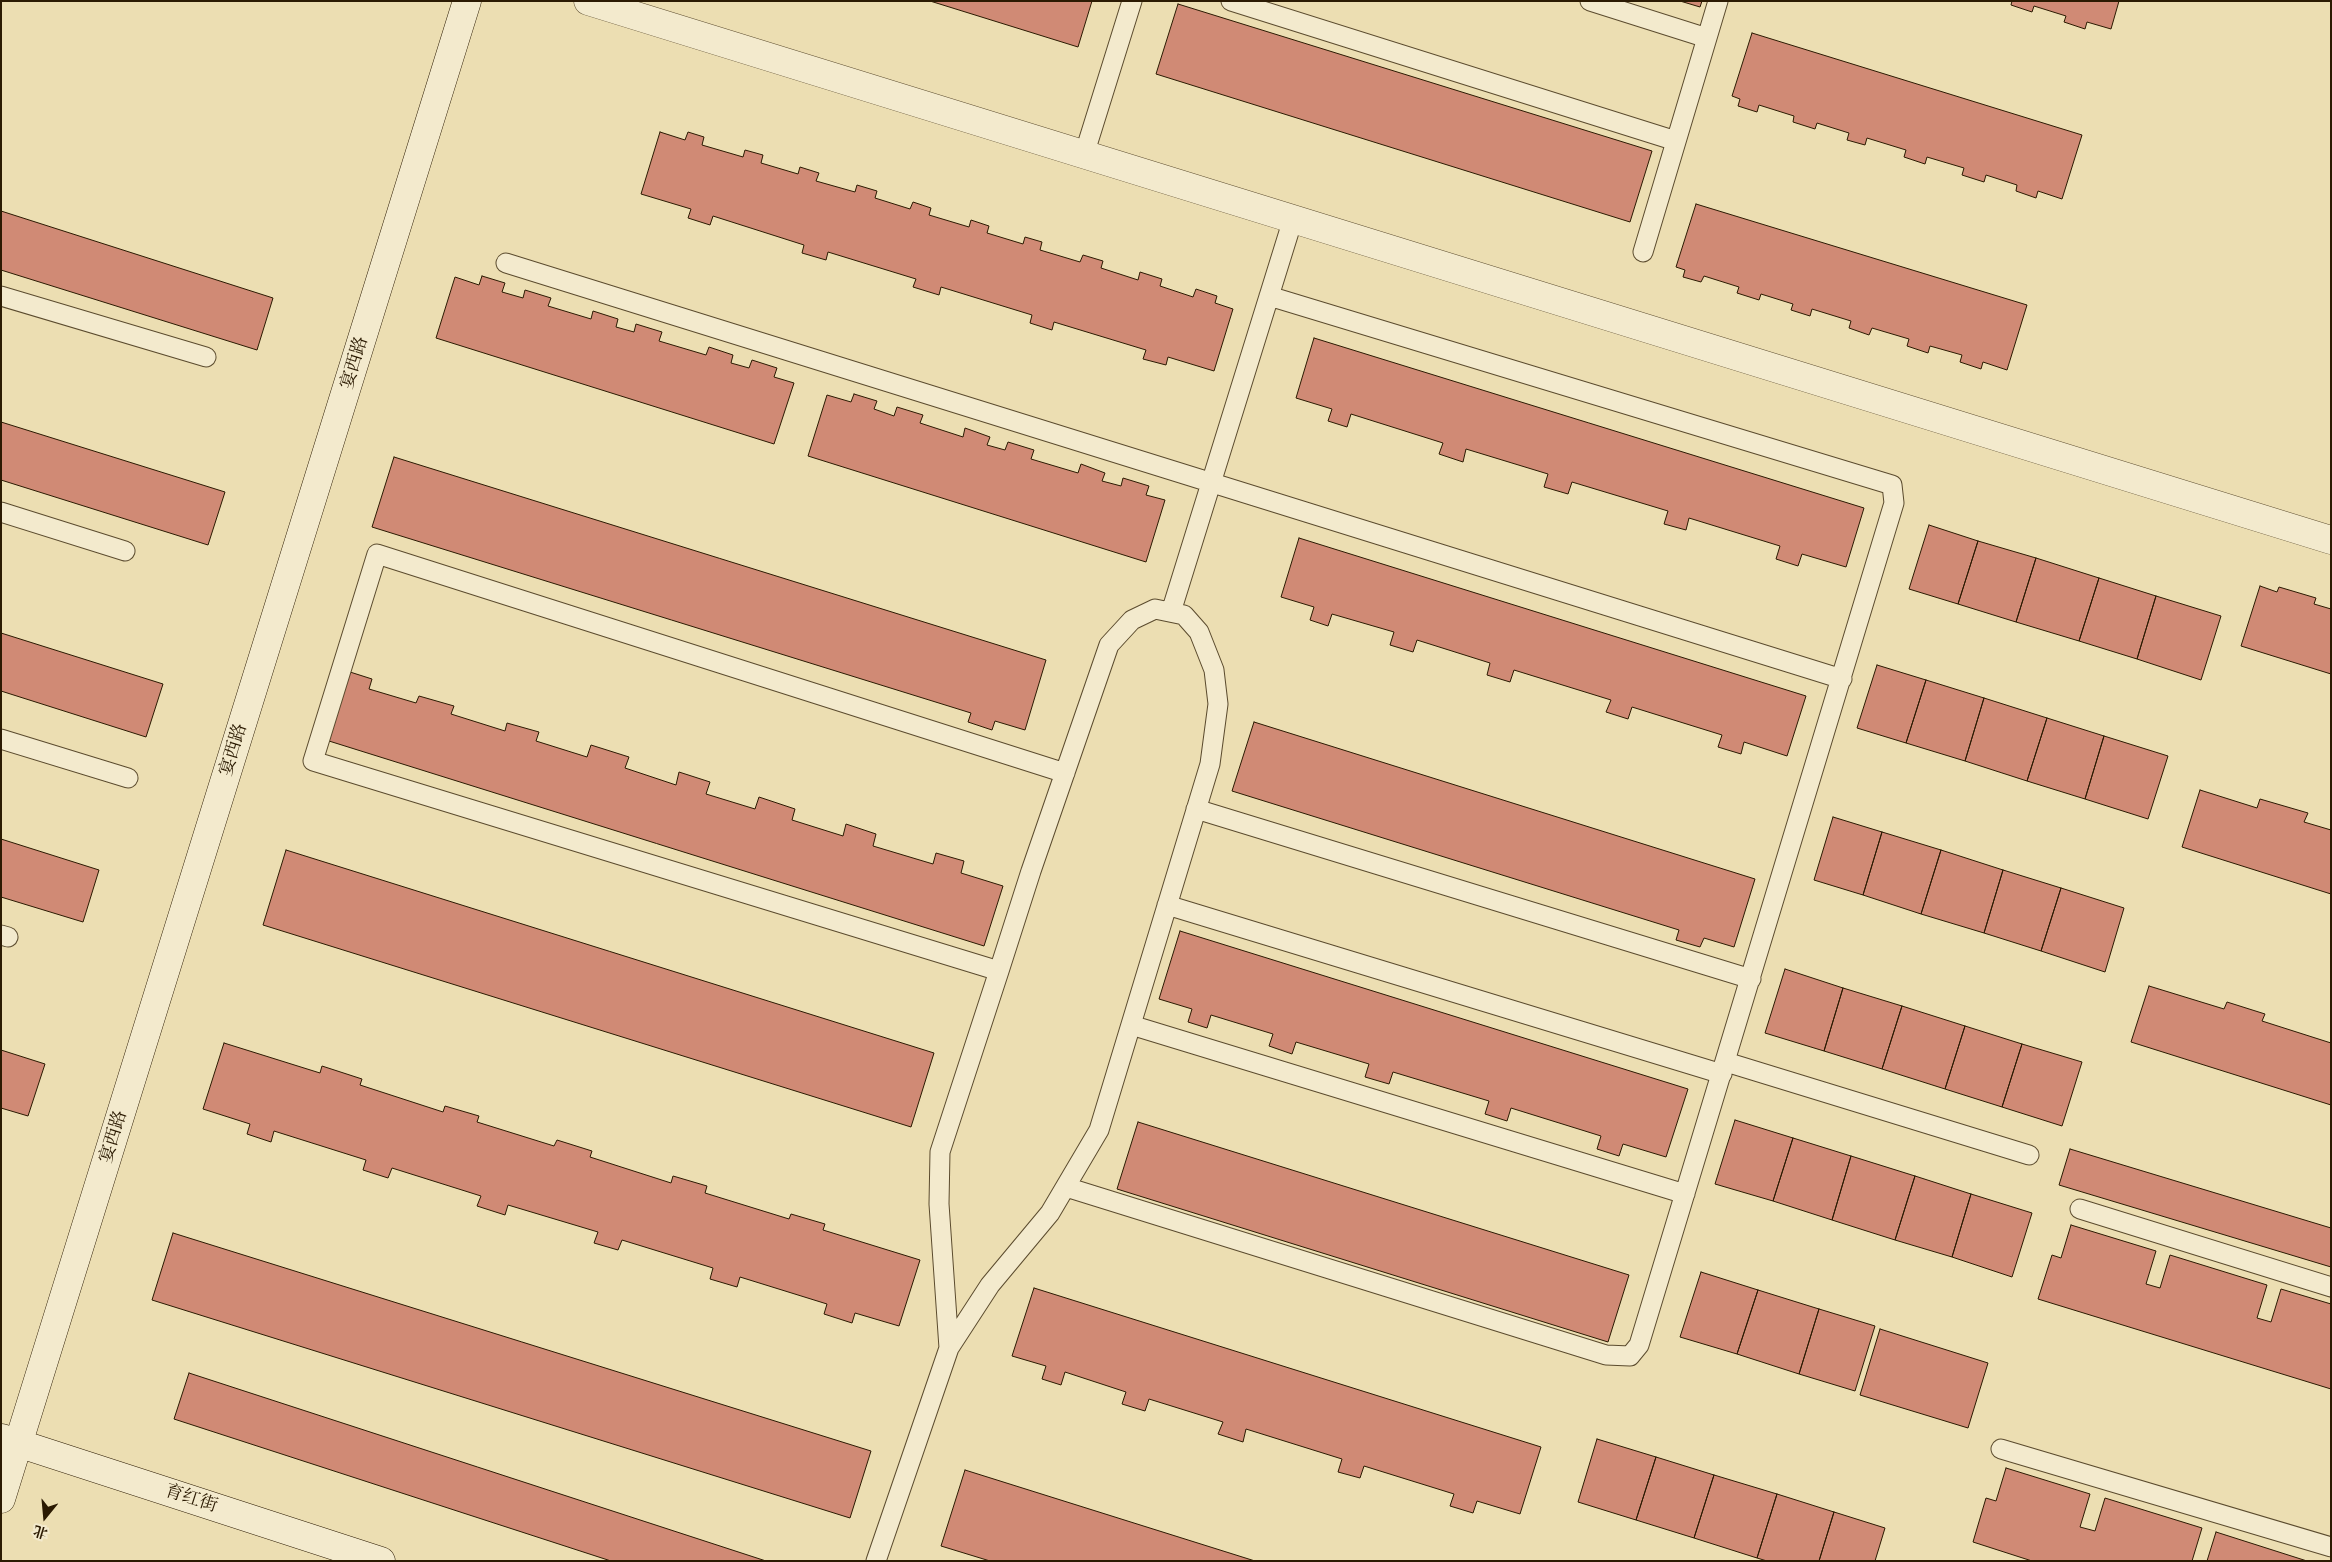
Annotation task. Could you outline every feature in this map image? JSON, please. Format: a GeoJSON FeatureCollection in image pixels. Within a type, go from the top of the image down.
{"type":"FeatureCollection","features":[{"type":"Feature","properties":{"kind":"street","name":"宴西路"},"geometry":{"type":"LineString","coordinates":[[1,1499],[10,1440],[467,1]]}},
{"type":"Feature","properties":{"kind":"street"},"geometry":{"type":"LineString","coordinates":[[588,1],[2331,540]]}},
{"type":"Feature","properties":{"kind":"street","name":"育红街"},"geometry":{"type":"LineString","coordinates":[[10,1440],[381,1561]]}},
{"type":"Feature","properties":{"kind":"lane"},"geometry":{"type":"LineString","coordinates":[[1084,154],[1132,1]]}},
{"type":"Feature","properties":{"kind":"lane"},"geometry":{"type":"LineString","coordinates":[[1590,1],[1707,38]]}},
{"type":"Feature","properties":{"kind":"lane"},"geometry":{"type":"LineString","coordinates":[[1643,252],[1718,1]]}},
{"type":"Feature","properties":{"kind":"lane"},"geometry":{"type":"LineString","coordinates":[[1245,3],[1676,142]]}},
{"type":"Feature","properties":{"kind":"lane"},"geometry":{"type":"LineString","coordinates":[[1171,612],[1293,219]]}},
{"type":"Feature","properties":{"kind":"lane"},"geometry":{"type":"LineString","coordinates":[[506,263],[1842,679]]}},
{"type":"Feature","properties":{"kind":"lane"},"geometry":{"type":"LineString","coordinates":[[1,296],[206,357]]}},
{"type":"Feature","properties":{"kind":"lane"},"geometry":{"type":"LineString","coordinates":[[1066,1187],[1606,1355],[1630,1356],[1639,1346],[1894,503],[1892,485],[1269,296]]}},
{"type":"Feature","properties":{"kind":"lane"},"geometry":{"type":"LineString","coordinates":[[1,512],[125,550]]}},
{"type":"Feature","properties":{"kind":"lane"},"geometry":{"type":"LineString","coordinates":[[998,971],[313,761],[376,554],[1065,773]]}},
{"type":"Feature","properties":{"kind":"lane"},"geometry":{"type":"LineString","coordinates":[[876,1561],[949,1348],[990,1285],[1050,1213],[1099,1130],[1210,764],[1217,712],[1214,670],[1199,632],[1184,615],[1155,609],[1132,620],[1109,645],[998,971],[940,1152],[939,1204],[949,1348]]}},
{"type":"Feature","properties":{"kind":"lane"},"geometry":{"type":"LineString","coordinates":[[1,739],[128,778]]}},
{"type":"Feature","properties":{"kind":"lane"},"geometry":{"type":"LineString","coordinates":[[1196,809],[1751,979]]}},
{"type":"Feature","properties":{"kind":"lane"},"geometry":{"type":"LineString","coordinates":[[1168,905],[2029,1155]]}},
{"type":"Feature","properties":{"kind":"lane"},"geometry":{"type":"LineString","coordinates":[[1131,1025],[1685,1194]]}},
{"type":"Feature","properties":{"kind":"lane"},"geometry":{"type":"LineString","coordinates":[[2080,1209],[2331,1287]]}},
{"type":"Feature","properties":{"kind":"lane"},"geometry":{"type":"LineString","coordinates":[[2001,1449],[2331,1547]]}},
{"type":"Feature","properties":{"kind":"building"},"geometry":{"type":"Polygon","coordinates":[[[930,1],[1092,1],[1078,47],[930,1]]]}},
{"type":"Feature","properties":{"kind":"building"},"geometry":{"type":"Polygon","coordinates":[[[1680,1],[1702,1],[1700,7],[1680,1]]]}},
{"type":"Feature","properties":{"kind":"building"},"geometry":{"type":"Polygon","coordinates":[[[2012,1],[2119,1],[2111,29],[2087,22],[2085,29],[2064,22],[2066,16],[2034,6],[2032,12],[2011,5],[2012,1]]]}},
{"type":"Feature","properties":{"kind":"building"},"geometry":{"type":"Polygon","coordinates":[[[1178,4],[1652,151],[1630,222],[1156,74],[1178,4]]]}},
{"type":"Feature","properties":{"kind":"building"},"geometry":{"type":"Polygon","coordinates":[[[1752,33],[2082,135],[2062,199],[2038,191],[2036,198],[2016,191],[2017,185],[1986,175],[1984,182],[1962,175],[1964,168],[1927,157],[1925,164],[1904,157],[1906,150],[1867,138],[1865,145],[1847,140],[1849,133],[1817,123],[1815,129],[1793,122],[1794,116],[1759,105],[1757,112],[1738,106],[1740,99],[1732,96],[1752,33]]]}},
{"type":"Feature","properties":{"kind":"building"},"geometry":{"type":"Polygon","coordinates":[[[660,132],[685,140],[688,132],[704,137],[702,145],[743,157],[745,150],[763,155],[761,163],[798,174],[800,167],[819,173],[816,181],[855,192],[857,185],[877,191],[875,198],[910,209],[913,202],[931,208],[929,215],[969,227],[971,220],[989,226],[987,233],[1023,244],[1025,237],[1042,242],[1040,250],[1080,262],[1083,255],[1103,261],[1101,268],[1138,280],[1140,272],[1162,279],[1160,286],[1193,297],[1196,289],[1217,296],[1215,303],[1233,309],[1214,371],[1168,357],[1166,365],[1143,359],[1146,350],[1054,322],[1052,330],[1030,323],[1032,315],[941,287],[939,295],[913,287],[916,279],[828,252],[826,260],[802,253],[804,245],[713,216],[710,225],[688,218],[691,209],[641,194],[660,132]]]}},
{"type":"Feature","properties":{"kind":"building"},"geometry":{"type":"Polygon","coordinates":[[[1696,204],[2027,305],[2007,370],[1983,362],[1981,369],[1960,362],[1962,355],[1930,346],[1928,353],[1907,346],[1909,339],[1872,328],[1869,335],[1849,328],[1851,321],[1812,309],[1810,316],[1791,310],[1793,304],[1761,294],[1759,300],[1737,293],[1739,287],[1704,276],[1701,282],[1683,277],[1685,270],[1676,267],[1696,204]]]}},
{"type":"Feature","properties":{"kind":"building"},"geometry":{"type":"Polygon","coordinates":[[[1,211],[273,298],[257,350],[1,270],[1,211]]]}},
{"type":"Feature","properties":{"kind":"building"},"geometry":{"type":"Polygon","coordinates":[[[482,276],[505,283],[502,292],[523,298],[525,290],[551,298],[548,306],[591,319],[593,311],[618,319],[616,327],[634,332],[636,324],[662,332],[659,341],[706,355],[709,347],[733,355],[731,363],[749,368],[752,360],[777,368],[774,377],[794,383],[774,444],[436,338],[455,277],[479,285],[482,276]]]}},
{"type":"Feature","properties":{"kind":"building"},"geometry":{"type":"Polygon","coordinates":[[[1314,338],[1864,508],[1846,567],[1802,554],[1798,566],[1776,559],[1780,546],[1689,518],[1686,530],[1664,524],[1668,511],[1572,482],[1568,494],[1544,487],[1548,474],[1466,449],[1463,462],[1439,454],[1443,443],[1351,414],[1347,427],[1328,421],[1332,409],[1296,398],[1314,338]]]}},
{"type":"Feature","properties":{"kind":"building"},"geometry":{"type":"Polygon","coordinates":[[[854,394],[877,401],[874,409],[894,416],[897,407],[923,415],[920,423],[963,437],[965,428],[990,437],[987,445],[1005,450],[1008,442],[1034,450],[1031,459],[1078,473],[1081,464],[1105,473],[1102,481],[1121,486],[1123,478],[1149,486],[1146,495],[1165,500],[1146,562],[808,456],[827,395],[851,402],[854,394]]]}},
{"type":"Feature","properties":{"kind":"building"},"geometry":{"type":"Polygon","coordinates":[[[1,422],[225,492],[208,545],[1,480],[1,422]]]}},
{"type":"Feature","properties":{"kind":"building"},"geometry":{"type":"Polygon","coordinates":[[[394,457],[1046,660],[1025,730],[995,721],[992,730],[968,722],[971,713],[372,527],[394,457]]]}},
{"type":"Feature","properties":{"kind":"building"},"geometry":{"type":"Polygon","coordinates":[[[1929,525],[1978,541],[1958,604],[1909,589],[1929,525]]]}},
{"type":"Feature","properties":{"kind":"building"},"geometry":{"type":"Polygon","coordinates":[[[1299,538],[1806,696],[1787,756],[1744,742],[1741,754],[1718,747],[1722,735],[1632,707],[1628,719],[1606,712],[1611,700],[1514,670],[1510,682],[1487,675],[1490,663],[1417,640],[1413,652],[1390,645],[1394,632],[1332,614],[1328,626],[1310,620],[1314,607],[1281,597],[1299,538]]]}},
{"type":"Feature","properties":{"kind":"building"},"geometry":{"type":"Polygon","coordinates":[[[1978,541],[2036,558],[2016,622],[1958,604],[1978,541]]]}},
{"type":"Feature","properties":{"kind":"building"},"geometry":{"type":"Polygon","coordinates":[[[2036,558],[2099,578],[2079,641],[2016,622],[2036,558]]]}},
{"type":"Feature","properties":{"kind":"building"},"geometry":{"type":"Polygon","coordinates":[[[2099,578],[2156,596],[2137,659],[2079,641],[2099,578]]]}},
{"type":"Feature","properties":{"kind":"building"},"geometry":{"type":"Polygon","coordinates":[[[2260,586],[2277,592],[2279,587],[2316,598],[2314,604],[2331,609],[2331,674],[2241,646],[2260,586]]]}},
{"type":"Feature","properties":{"kind":"building"},"geometry":{"type":"Polygon","coordinates":[[[2156,596],[2221,616],[2201,680],[2137,659],[2156,596]]]}},
{"type":"Feature","properties":{"kind":"building"},"geometry":{"type":"Polygon","coordinates":[[[1,633],[163,684],[146,737],[1,691],[1,633]]]}},
{"type":"Feature","properties":{"kind":"building"},"geometry":{"type":"Polygon","coordinates":[[[1877,665],[1926,680],[1906,743],[1857,728],[1877,665]]]}},
{"type":"Feature","properties":{"kind":"building"},"geometry":{"type":"Polygon","coordinates":[[[350,672],[372,679],[369,689],[416,703],[419,696],[454,706],[451,714],[505,731],[507,723],[539,732],[536,741],[587,757],[591,745],[629,757],[625,768],[676,785],[679,772],[710,782],[706,794],[755,809],[759,797],[795,809],[792,820],[843,836],[846,824],[876,834],[873,846],[933,864],[936,853],[964,861],[961,873],[1003,886],[984,946],[329,741],[350,672]]]}},
{"type":"Feature","properties":{"kind":"building"},"geometry":{"type":"Polygon","coordinates":[[[1926,680],[1984,698],[1965,761],[1906,743],[1926,680]]]}},
{"type":"Feature","properties":{"kind":"building"},"geometry":{"type":"Polygon","coordinates":[[[1984,698],[2047,718],[2027,781],[1965,761],[1984,698]]]}},
{"type":"Feature","properties":{"kind":"building"},"geometry":{"type":"Polygon","coordinates":[[[2047,718],[2104,736],[2085,799],[2027,781],[2047,718]]]}},
{"type":"Feature","properties":{"kind":"building"},"geometry":{"type":"Polygon","coordinates":[[[1254,722],[1755,879],[1734,947],[1704,938],[1700,947],[1676,940],[1679,930],[1232,791],[1254,722]]]}},
{"type":"Feature","properties":{"kind":"building"},"geometry":{"type":"Polygon","coordinates":[[[2104,736],[2168,756],[2148,819],[2085,799],[2104,736]]]}},
{"type":"Feature","properties":{"kind":"building"},"geometry":{"type":"Polygon","coordinates":[[[2200,790],[2257,808],[2260,799],[2308,813],[2304,822],[2331,830],[2331,894],[2182,847],[2200,790]]]}},
{"type":"Feature","properties":{"kind":"building"},"geometry":{"type":"Polygon","coordinates":[[[1833,817],[1882,832],[1863,895],[1814,880],[1833,817]]]}},
{"type":"Feature","properties":{"kind":"building"},"geometry":{"type":"Polygon","coordinates":[[[1882,832],[1941,850],[1921,914],[1863,895],[1882,832]]]}},
{"type":"Feature","properties":{"kind":"building"},"geometry":{"type":"Polygon","coordinates":[[[1,839],[99,870],[83,922],[1,897],[1,839]]]}},
{"type":"Feature","properties":{"kind":"building"},"geometry":{"type":"Polygon","coordinates":[[[286,850],[934,1053],[911,1127],[263,925],[286,850]]]}},
{"type":"Feature","properties":{"kind":"building"},"geometry":{"type":"Polygon","coordinates":[[[1941,850],[2003,870],[1984,933],[1921,914],[1941,850]]]}},
{"type":"Feature","properties":{"kind":"building"},"geometry":{"type":"Polygon","coordinates":[[[2003,870],[2061,888],[2041,951],[1984,933],[2003,870]]]}},
{"type":"Feature","properties":{"kind":"building"},"geometry":{"type":"Polygon","coordinates":[[[2061,888],[2124,908],[2105,972],[2041,951],[2061,888]]]}},
{"type":"Feature","properties":{"kind":"building"},"geometry":{"type":"Polygon","coordinates":[[[1180,931],[1688,1089],[1666,1157],[1623,1144],[1619,1156],[1597,1149],[1601,1136],[1511,1108],[1507,1121],[1485,1114],[1489,1101],[1393,1072],[1389,1084],[1365,1077],[1369,1064],[1296,1042],[1292,1054],[1269,1046],[1273,1034],[1211,1015],[1207,1028],[1188,1022],[1192,1009],[1159,999],[1180,931]]]}},
{"type":"Feature","properties":{"kind":"building"},"geometry":{"type":"Polygon","coordinates":[[[1785,969],[1843,988],[1824,1051],[1765,1033],[1785,969]]]}},
{"type":"Feature","properties":{"kind":"building"},"geometry":{"type":"Polygon","coordinates":[[[2149,986],[2224,1009],[2227,1002],[2265,1014],[2262,1021],[2331,1043],[2331,1105],[2131,1042],[2149,986]]]}},
{"type":"Feature","properties":{"kind":"building"},"geometry":{"type":"Polygon","coordinates":[[[1843,988],[1902,1006],[1882,1069],[1824,1051],[1843,988]]]}},
{"type":"Feature","properties":{"kind":"building"},"geometry":{"type":"Polygon","coordinates":[[[1902,1006],[1965,1026],[1945,1089],[1882,1069],[1902,1006]]]}},
{"type":"Feature","properties":{"kind":"building"},"geometry":{"type":"Polygon","coordinates":[[[1965,1026],[2022,1044],[2002,1107],[1945,1089],[1965,1026]]]}},
{"type":"Feature","properties":{"kind":"building"},"geometry":{"type":"Polygon","coordinates":[[[224,1043],[320,1073],[322,1066],[362,1079],[360,1085],[443,1112],[445,1106],[479,1116],[477,1122],[554,1146],[557,1140],[592,1151],[590,1157],[671,1183],[673,1176],[707,1186],[705,1193],[789,1219],[791,1214],[825,1224],[823,1230],[920,1260],[899,1326],[855,1313],[852,1323],[824,1314],[827,1304],[740,1277],[737,1287],[710,1279],[713,1268],[622,1240],[618,1250],[594,1243],[598,1232],[508,1205],[505,1215],[477,1206],[481,1196],[392,1168],[388,1178],[363,1170],[366,1160],[274,1131],[271,1142],[247,1134],[250,1124],[203,1109],[224,1043]]]}},
{"type":"Feature","properties":{"kind":"building"},"geometry":{"type":"Polygon","coordinates":[[[2022,1044],[2082,1062],[2062,1126],[2002,1107],[2022,1044]]]}},
{"type":"Feature","properties":{"kind":"building"},"geometry":{"type":"Polygon","coordinates":[[[1,1050],[45,1064],[28,1116],[1,1108],[1,1050]]]}},
{"type":"Feature","properties":{"kind":"building"},"geometry":{"type":"Polygon","coordinates":[[[1735,1120],[1793,1138],[1773,1201],[1715,1184],[1735,1120]]]}},
{"type":"Feature","properties":{"kind":"building"},"geometry":{"type":"Polygon","coordinates":[[[1138,1122],[1629,1275],[1608,1342],[1117,1189],[1138,1122]]]}},
{"type":"Feature","properties":{"kind":"building"},"geometry":{"type":"Polygon","coordinates":[[[1793,1138],[1851,1156],[1832,1220],[1773,1201],[1793,1138]]]}},
{"type":"Feature","properties":{"kind":"building"},"geometry":{"type":"Polygon","coordinates":[[[2070,1149],[2331,1228],[2331,1267],[2059,1185],[2070,1149]]]}},
{"type":"Feature","properties":{"kind":"building"},"geometry":{"type":"Polygon","coordinates":[[[1851,1156],[1915,1176],[1895,1240],[1832,1220],[1851,1156]]]}},
{"type":"Feature","properties":{"kind":"building"},"geometry":{"type":"Polygon","coordinates":[[[1915,1176],[1971,1194],[1952,1257],[1895,1240],[1915,1176]]]}},
{"type":"Feature","properties":{"kind":"building"},"geometry":{"type":"Polygon","coordinates":[[[1971,1194],[2032,1213],[2012,1277],[1952,1257],[1971,1194]]]}},
{"type":"Feature","properties":{"kind":"building"},"geometry":{"type":"Polygon","coordinates":[[[2071,1225],[2156,1251],[2146,1284],[2160,1288],[2170,1255],[2267,1285],[2257,1318],[2271,1322],[2281,1289],[2331,1304],[2331,1389],[2038,1299],[2052,1255],[2061,1258],[2071,1225]]]}},
{"type":"Feature","properties":{"kind":"building"},"geometry":{"type":"Polygon","coordinates":[[[173,1233],[871,1451],[850,1518],[152,1300],[173,1233]]]}},
{"type":"Feature","properties":{"kind":"building"},"geometry":{"type":"Polygon","coordinates":[[[1701,1272],[1758,1290],[1737,1354],[1680,1337],[1701,1272]]]}},
{"type":"Feature","properties":{"kind":"building"},"geometry":{"type":"Polygon","coordinates":[[[1034,1288],[1541,1447],[1520,1514],[1477,1501],[1473,1513],[1450,1506],[1454,1494],[1364,1466],[1360,1478],[1338,1472],[1342,1459],[1246,1429],[1243,1442],[1218,1434],[1223,1422],[1149,1399],[1145,1411],[1122,1404],[1126,1392],[1065,1372],[1061,1385],[1042,1379],[1046,1366],[1012,1356],[1034,1288]]]}},
{"type":"Feature","properties":{"kind":"building"},"geometry":{"type":"Polygon","coordinates":[[[1758,1290],[1819,1309],[1799,1374],[1737,1354],[1758,1290]]]}},
{"type":"Feature","properties":{"kind":"building"},"geometry":{"type":"Polygon","coordinates":[[[1819,1309],[1875,1326],[1855,1391],[1799,1374],[1819,1309]]]}},
{"type":"Feature","properties":{"kind":"building"},"geometry":{"type":"Polygon","coordinates":[[[1880,1329],[1988,1363],[1968,1428],[1860,1395],[1880,1329]]]}},
{"type":"Feature","properties":{"kind":"building"},"geometry":{"type":"Polygon","coordinates":[[[189,1373],[766,1561],[611,1561],[174,1419],[189,1373]]]}},
{"type":"Feature","properties":{"kind":"building"},"geometry":{"type":"Polygon","coordinates":[[[1597,1439],[1656,1457],[1636,1520],[1578,1502],[1597,1439]]]}},
{"type":"Feature","properties":{"kind":"building"},"geometry":{"type":"Polygon","coordinates":[[[1656,1457],[1714,1475],[1694,1538],[1636,1520],[1656,1457]]]}},
{"type":"Feature","properties":{"kind":"building"},"geometry":{"type":"Polygon","coordinates":[[[2006,1468],[2090,1494],[2080,1527],[2095,1531],[2105,1498],[2202,1528],[2192,1561],[2032,1561],[1973,1542],[1986,1498],[1996,1501],[2006,1468]]]}},
{"type":"Feature","properties":{"kind":"building"},"geometry":{"type":"Polygon","coordinates":[[[965,1470],[1255,1561],[990,1561],[941,1546],[965,1470]]]}},
{"type":"Feature","properties":{"kind":"building"},"geometry":{"type":"Polygon","coordinates":[[[1714,1475],[1777,1494],[1757,1558],[1694,1538],[1714,1475]]]}},
{"type":"Feature","properties":{"kind":"building"},"geometry":{"type":"Polygon","coordinates":[[[1777,1494],[1834,1512],[1819,1561],[1767,1561],[1757,1558],[1777,1494]]]}},
{"type":"Feature","properties":{"kind":"building"},"geometry":{"type":"Polygon","coordinates":[[[1834,1512],[1885,1528],[1875,1561],[1819,1561],[1834,1512]]]}},
{"type":"Feature","properties":{"kind":"building"},"geometry":{"type":"Polygon","coordinates":[[[2216,1532],[2307,1561],[2207,1561],[2216,1532]]]}}]}
